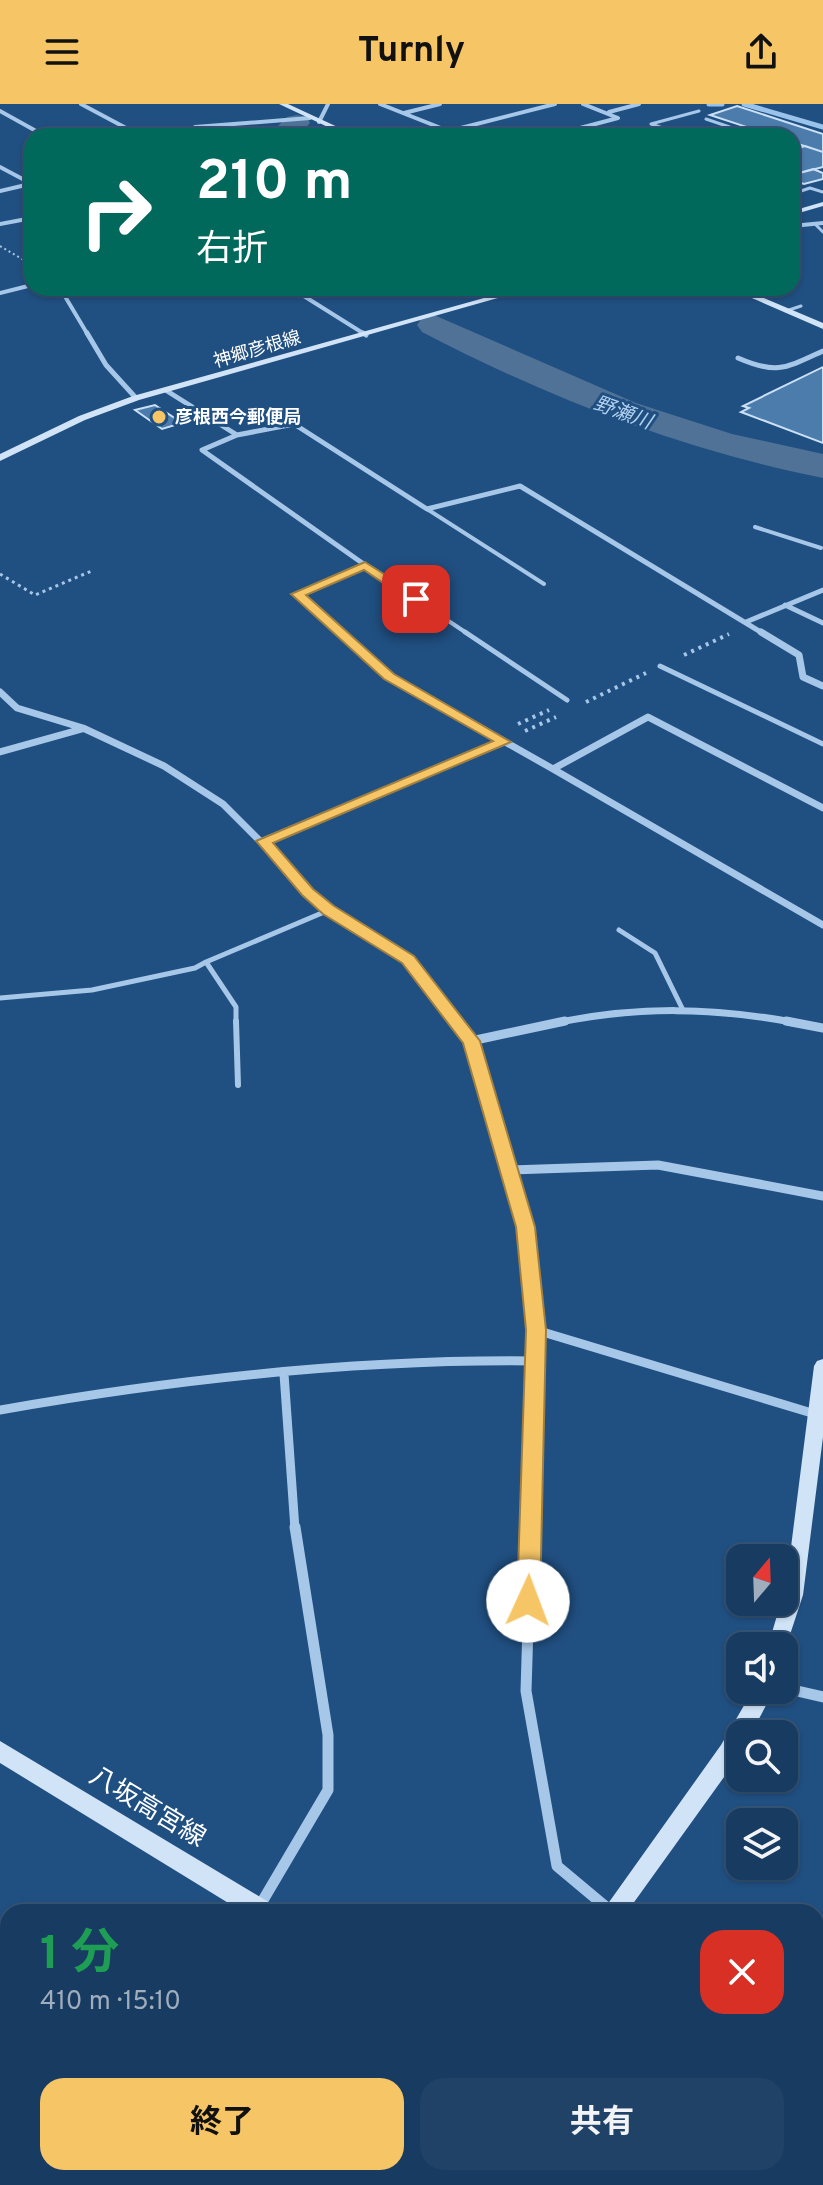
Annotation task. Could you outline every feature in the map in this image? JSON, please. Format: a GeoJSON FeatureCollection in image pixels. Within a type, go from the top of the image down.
{"type":"FeatureCollection","features":[{"type":"Feature","properties":{"kind":"main road"},"geometry":{"type":"LineString","coordinates":[[282,104],[334,128]]}},
{"type":"Feature","properties":{"kind":"main road"},"geometry":{"type":"LineString","coordinates":[[800,211],[823,204]]}},
{"type":"Feature","properties":{"kind":"main road","name":"神郷彦根線"},"geometry":{"type":"LineString","coordinates":[[0,458],[82,418],[136,398],[501,296]]}},
{"type":"Feature","properties":{"kind":"main road"},"geometry":{"type":"LineString","coordinates":[[754,297],[823,326]]}},
{"type":"Feature","properties":{"kind":"main road"},"geometry":{"type":"LineString","coordinates":[[782,1632],[793,1595],[823,1366]]}},
{"type":"Feature","properties":{"kind":"main road"},"geometry":{"type":"LineString","coordinates":[[618,1904],[729,1752],[756,1704]]}},
{"type":"Feature","properties":{"kind":"main road","name":"八坂高宮線"},"geometry":{"type":"LineString","coordinates":[[0,1751],[251,1904]]}},
{"type":"Feature","properties":{"kind":"street"},"geometry":{"type":"LineString","coordinates":[[81,104],[126,128]]}},
{"type":"Feature","properties":{"kind":"street"},"geometry":{"type":"LineString","coordinates":[[319,122],[324,118],[328,104]]}},
{"type":"Feature","properties":{"kind":"street"},"geometry":{"type":"LineString","coordinates":[[380,104],[441,128]]}},
{"type":"Feature","properties":{"kind":"street"},"geometry":{"type":"LineString","coordinates":[[403,113],[440,104]]}},
{"type":"Feature","properties":{"kind":"street"},"geometry":{"type":"LineString","coordinates":[[461,128],[555,104]]}},
{"type":"Feature","properties":{"kind":"street"},"geometry":{"type":"LineString","coordinates":[[580,128],[618,118],[583,104]]}},
{"type":"Feature","properties":{"kind":"street"},"geometry":{"type":"LineString","coordinates":[[608,112],[639,104]]}},
{"type":"Feature","properties":{"kind":"street"},"geometry":{"type":"LineString","coordinates":[[0,111],[31,128]]}},
{"type":"Feature","properties":{"kind":"street"},"geometry":{"type":"LineString","coordinates":[[195,128],[310,118]]}},
{"type":"Feature","properties":{"kind":"street"},"geometry":{"type":"LineString","coordinates":[[0,167],[24,180]]}},
{"type":"Feature","properties":{"kind":"street"},"geometry":{"type":"LineString","coordinates":[[0,191],[24,186]]}},
{"type":"Feature","properties":{"kind":"street"},"geometry":{"type":"LineString","coordinates":[[0,224],[24,220]]}},
{"type":"Feature","properties":{"kind":"street"},"geometry":{"type":"LineString","coordinates":[[800,225],[823,223]]}},
{"type":"Feature","properties":{"kind":"street"},"geometry":{"type":"LineString","coordinates":[[0,293],[24,287]]}},
{"type":"Feature","properties":{"kind":"street"},"geometry":{"type":"LineString","coordinates":[[65,296],[106,365],[136,398]]}},
{"type":"Feature","properties":{"kind":"street"},"geometry":{"type":"LineString","coordinates":[[304,296],[366,335]]}},
{"type":"Feature","properties":{"kind":"street"},"geometry":{"type":"LineString","coordinates":[[738,358],[768,372],[782,372],[823,351]]}},
{"type":"Feature","properties":{"kind":"street"},"geometry":{"type":"LineString","coordinates":[[167,391],[237,435]]}},
{"type":"Feature","properties":{"kind":"street"},"geometry":{"type":"LineString","coordinates":[[365,565],[202,450],[237,435],[285,423],[294,424],[427,509],[520,486],[799,655],[803,677],[823,686]]}},
{"type":"Feature","properties":{"kind":"street"},"geometry":{"type":"LineString","coordinates":[[365,565],[297,594],[389,676],[823,925]]}},
{"type":"Feature","properties":{"kind":"street"},"geometry":{"type":"LineString","coordinates":[[747,624],[823,590]]}},
{"type":"Feature","properties":{"kind":"street"},"geometry":{"type":"LineString","coordinates":[[785,605],[823,623]]}},
{"type":"Feature","properties":{"kind":"street"},"geometry":{"type":"LineString","coordinates":[[0,692],[17,708],[83,728],[164,766],[223,804],[263,841],[307,892],[329,910],[408,960],[471,1041],[526,1227],[536,1330],[526,1691],[557,1866],[602,1904]]}},
{"type":"Feature","properties":{"kind":"street"},"geometry":{"type":"LineString","coordinates":[[553,769],[648,717],[823,808]]}},
{"type":"Feature","properties":{"kind":"street"},"geometry":{"type":"LineString","coordinates":[[0,752],[83,728]]}},
{"type":"Feature","properties":{"kind":"street"},"geometry":{"type":"LineString","coordinates":[[263,841],[504,742]]}},
{"type":"Feature","properties":{"kind":"street"},"geometry":{"type":"LineString","coordinates":[[471,1041],[613,1012],[682,1008],[745,1013],[823,1028]]}},
{"type":"Feature","properties":{"kind":"street"},"geometry":{"type":"LineString","coordinates":[[511,1170],[658,1165],[823,1196]]}},
{"type":"Feature","properties":{"kind":"street"},"geometry":{"type":"LineString","coordinates":[[536,1330],[818,1415]]}},
{"type":"Feature","properties":{"kind":"street"},"geometry":{"type":"LineString","coordinates":[[0,1410],[97,1393],[421,1360],[535,1361]]}},
{"type":"Feature","properties":{"kind":"street"},"geometry":{"type":"LineString","coordinates":[[264,1904],[328,1790],[328,1735],[291,1500],[284,1374]]}},
{"type":"Feature","properties":{"kind":"street"},"geometry":{"type":"LineString","coordinates":[[798,1691],[823,1697]]}},
{"type":"Feature","properties":{"kind":"lane"},"geometry":{"type":"LineString","coordinates":[[662,128],[651,124],[699,111]]}},
{"type":"Feature","properties":{"kind":"lane"},"geometry":{"type":"LineString","coordinates":[[706,119],[732,128]]}},
{"type":"Feature","properties":{"kind":"lane"},"geometry":{"type":"LineString","coordinates":[[800,191],[810,188],[823,192]]}},
{"type":"Feature","properties":{"kind":"lane"},"geometry":{"type":"LineString","coordinates":[[815,224],[823,232]]}},
{"type":"Feature","properties":{"kind":"lane"},"geometry":{"type":"LineString","coordinates":[[786,311],[801,306]]}},
{"type":"Feature","properties":{"kind":"lane"},"geometry":{"type":"LineString","coordinates":[[427,509],[544,584]]}},
{"type":"Feature","properties":{"kind":"lane"},"geometry":{"type":"LineString","coordinates":[[755,527],[822,548]]}},
{"type":"Feature","properties":{"kind":"lane"},"geometry":{"type":"LineString","coordinates":[[365,565],[567,700]]}},
{"type":"Feature","properties":{"kind":"lane"},"geometry":{"type":"LineString","coordinates":[[660,666],[823,744]]}},
{"type":"Feature","properties":{"kind":"lane"},"geometry":{"type":"LineString","coordinates":[[0,998],[92,990],[195,968],[329,910]]}},
{"type":"Feature","properties":{"kind":"lane"},"geometry":{"type":"LineString","coordinates":[[619,930],[655,953],[682,1008]]}},
{"type":"Feature","properties":{"kind":"lane"},"geometry":{"type":"LineString","coordinates":[[206,962],[236,1007],[238,1085]]}},
{"type":"Feature","properties":{"kind":"path"},"geometry":{"type":"LineString","coordinates":[[0,246],[24,260]]}},
{"type":"Feature","properties":{"kind":"path"},"geometry":{"type":"LineString","coordinates":[[0,574],[35,595],[94,570]]}},
{"type":"Feature","properties":{"kind":"path"},"geometry":{"type":"LineString","coordinates":[[575,707],[747,624]]}},
{"type":"Feature","properties":{"kind":"path"},"geometry":{"type":"LineString","coordinates":[[490,734],[526,722],[567,700]]}},
{"type":"Feature","properties":{"kind":"path"},"geometry":{"type":"LineString","coordinates":[[504,742],[561,714]]}},
{"type":"Feature","properties":{"kind":"building"},"geometry":{"type":"Polygon","coordinates":[[[737,106],[823,134],[823,152],[800,145],[800,128],[750,128],[710,115],[737,106]]]}},
{"type":"Feature","properties":{"kind":"building"},"geometry":{"type":"Polygon","coordinates":[[[805,146],[823,152],[823,167],[800,173],[800,148],[805,146]]]}},
{"type":"Feature","properties":{"kind":"building"},"geometry":{"type":"Polygon","coordinates":[[[813,169],[823,173],[823,179],[804,184],[800,183],[800,173],[813,169]]]}},
{"type":"Feature","properties":{"kind":"building"},"geometry":{"type":"Polygon","coordinates":[[[823,367],[823,443],[741,412],[749,408],[743,406],[823,367]]]}},
{"type":"Feature","properties":{"kind":"building","name":"彦根西今郵便局"},"geometry":{"type":"Polygon","coordinates":[[[155,405],[182,423],[162,429],[135,410],[155,405]]]}},
{"type":"Feature","properties":{"kind":"waterway"},"geometry":{"type":"LineString","coordinates":[[709,104],[722,104]]}},
{"type":"Feature","properties":{"kind":"waterway"},"geometry":{"type":"LineString","coordinates":[[744,104],[823,127]]}},
{"type":"Feature","properties":{"kind":"waterway","name":"野瀬川"},"geometry":{"type":"LineString","coordinates":[[291,128],[297,123]]}},
{"type":"Feature","properties":{"kind":"waterway","name":"野瀬川"},"geometry":{"type":"LineString","coordinates":[[434,325],[529,372],[622,411],[719,443],[823,466]]}},
{"type":"Feature","properties":{"kind":"place","name":"彦根西今郵便局"},"geometry":{"type":"Point","coordinates":[159,417]}},
{"type":"Feature","properties":{"kind":"route"},"geometry":{"type":"LineString","coordinates":[[416,599],[365,565],[297,594],[389,676],[504,742],[263,841],[307,892],[329,910],[408,960],[471,1041],[526,1227],[536,1330],[528,1601]]}}]}
